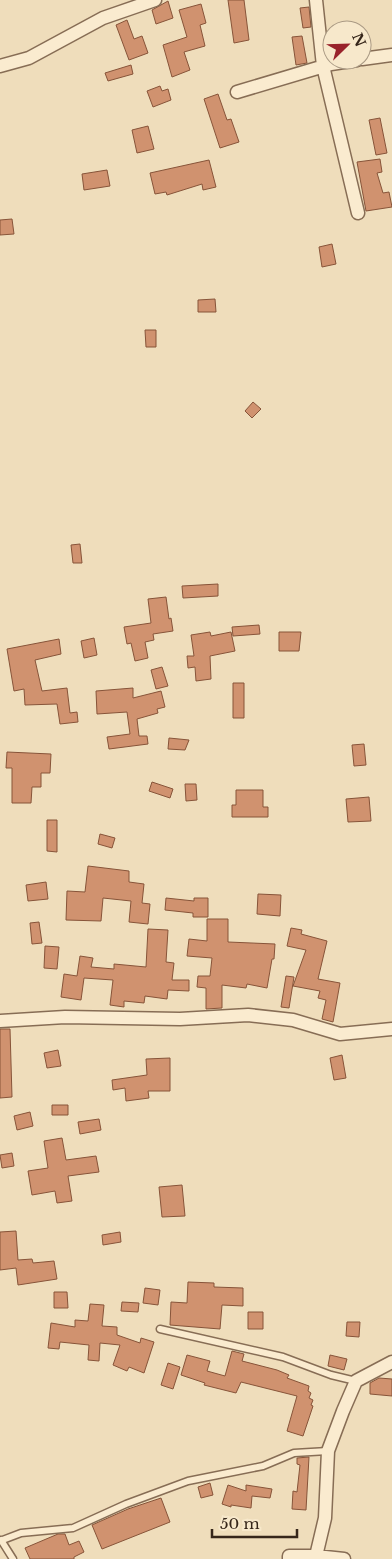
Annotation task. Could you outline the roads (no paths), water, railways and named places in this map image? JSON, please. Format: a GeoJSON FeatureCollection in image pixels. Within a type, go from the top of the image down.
{"type":"FeatureCollection","features":[{"type":"Feature","properties":{"kind":"street"},"geometry":{"type":"LineString","coordinates":[[0,66],[29,58],[103,18],[155,0]]}},
{"type":"Feature","properties":{"kind":"street"},"geometry":{"type":"LineString","coordinates":[[316,0],[322,57]]}},
{"type":"Feature","properties":{"kind":"street"},"geometry":{"type":"LineString","coordinates":[[372,58],[392,55]]}},
{"type":"Feature","properties":{"kind":"street"},"geometry":{"type":"LineString","coordinates":[[237,92],[322,66]]}},
{"type":"Feature","properties":{"kind":"street"},"geometry":{"type":"LineString","coordinates":[[324,70],[358,213]]}},
{"type":"Feature","properties":{"kind":"street"},"geometry":{"type":"LineString","coordinates":[[0,1021],[65,1017],[180,1019],[248,1015],[293,1020],[340,1034],[392,1029]]}},
{"type":"Feature","properties":{"kind":"street"},"geometry":{"type":"LineString","coordinates":[[316,1556],[325,1518],[328,1451],[356,1381],[392,1362]]}},
{"type":"Feature","properties":{"kind":"street"},"geometry":{"type":"LineString","coordinates":[[289,1559],[289,1556],[344,1559]]}},
{"type":"Feature","properties":{"kind":"lane"},"geometry":{"type":"LineString","coordinates":[[160,1329],[283,1357],[331,1375],[356,1381]]}},
{"type":"Feature","properties":{"kind":"lane"},"geometry":{"type":"LineString","coordinates":[[13,1559],[1,1541],[21,1533],[73,1528],[126,1504],[188,1481],[263,1466],[294,1453],[328,1451]]}}]}
